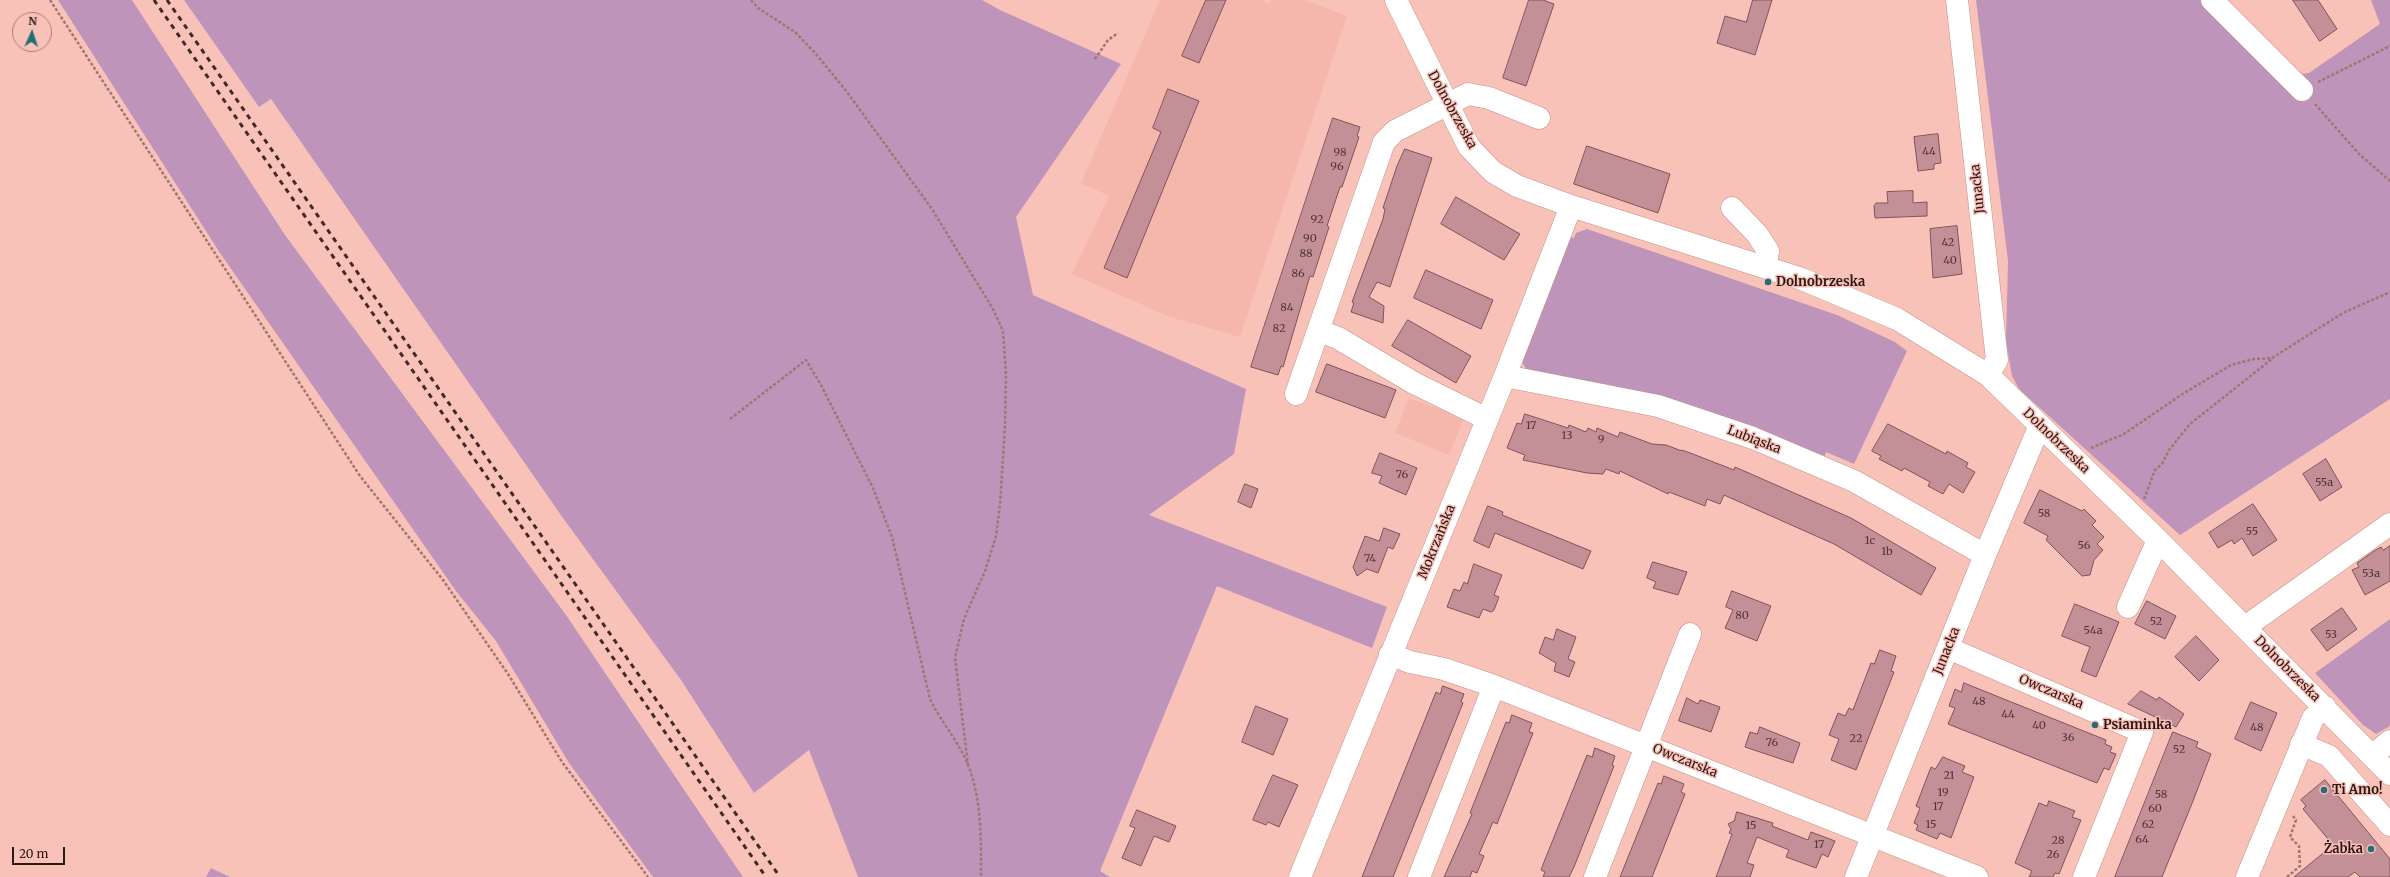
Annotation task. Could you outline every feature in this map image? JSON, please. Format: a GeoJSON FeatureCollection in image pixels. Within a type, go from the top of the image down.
{"type":"FeatureCollection","features":[{"type":"Feature","properties":{"kind":"street","name":"Dolnobrzeska"},"geometry":{"type":"LineString","coordinates":[[1396,0],[1447,106],[1469,147],[1493,172],[1517,186],[1571,206],[1802,279],[1897,319],[1988,375],[2158,540],[2390,774]]}},
{"type":"Feature","properties":{"kind":"street","name":"Junacka"},"geometry":{"type":"LineString","coordinates":[[1957,0],[1997,360],[1988,375]]}},
{"type":"Feature","properties":{"kind":"street"},"geometry":{"type":"LineString","coordinates":[[2212,0],[2302,90]]}},
{"type":"Feature","properties":{"kind":"street"},"geometry":{"type":"LineString","coordinates":[[1296,394],[1320,330],[1384,142],[1395,131],[1447,106],[1468,94],[1489,98],[1539,118]]}},
{"type":"Feature","properties":{"kind":"street","name":"Mokrzańska"},"geometry":{"type":"LineString","coordinates":[[1300,877],[1505,376],[1571,206]]}},
{"type":"Feature","properties":{"kind":"street"},"geometry":{"type":"LineString","coordinates":[[1732,208],[1757,234],[1768,251],[1766,267]]}},
{"type":"Feature","properties":{"kind":"street"},"geometry":{"type":"LineString","coordinates":[[1320,330],[1338,338],[1414,383],[1487,419]]}},
{"type":"Feature","properties":{"kind":"street","name":"Lubiąska"},"geometry":{"type":"LineString","coordinates":[[1505,376],[1658,406],[1753,438],[1854,481],[1985,555]]}},
{"type":"Feature","properties":{"kind":"street","name":"Junacka"},"geometry":{"type":"LineString","coordinates":[[1856,877],[1985,555],[2040,425]]}},
{"type":"Feature","properties":{"kind":"street"},"geometry":{"type":"LineString","coordinates":[[2245,627],[2390,524]]}},
{"type":"Feature","properties":{"kind":"street"},"geometry":{"type":"LineString","coordinates":[[2128,608],[2158,540]]}},
{"type":"Feature","properties":{"kind":"street"},"geometry":{"type":"LineString","coordinates":[[1595,877],[1648,747],[1690,634]]}},
{"type":"Feature","properties":{"kind":"street","name":"Owczarska"},"geometry":{"type":"LineString","coordinates":[[1948,648],[2142,732],[2084,877]]}},
{"type":"Feature","properties":{"kind":"street","name":"Owczarska"},"geometry":{"type":"LineString","coordinates":[[1390,654],[1410,662],[1444,669],[1494,686],[1977,877]]}},
{"type":"Feature","properties":{"kind":"street"},"geometry":{"type":"LineString","coordinates":[[1418,877],[1494,686]]}},
{"type":"Feature","properties":{"kind":"street"},"geometry":{"type":"LineString","coordinates":[[2247,877],[2301,744],[2313,718],[2325,707]]}},
{"type":"Feature","properties":{"kind":"street"},"geometry":{"type":"LineString","coordinates":[[2372,755],[2390,741]]}},
{"type":"Feature","properties":{"kind":"street"},"geometry":{"type":"LineString","coordinates":[[2301,744],[2329,756],[2390,825]]}},
{"type":"Feature","properties":{"kind":"path"},"geometry":{"type":"LineString","coordinates":[[50,0],[360,476],[443,580],[508,674],[562,762],[648,877]]}},
{"type":"Feature","properties":{"kind":"path"},"geometry":{"type":"LineString","coordinates":[[751,0],[758,8],[795,32],[816,54],[847,92],[932,209],[993,309],[1003,331],[1006,374],[1005,425],[996,536],[985,571],[964,619],[955,658],[968,765]]}},
{"type":"Feature","properties":{"kind":"path"},"geometry":{"type":"LineString","coordinates":[[1095,59],[1108,40],[1118,33]]}},
{"type":"Feature","properties":{"kind":"path"},"geometry":{"type":"LineString","coordinates":[[2390,46],[2302,90],[2359,154],[2390,181]]}},
{"type":"Feature","properties":{"kind":"path"},"geometry":{"type":"LineString","coordinates":[[2134,517],[2141,509],[2155,470],[2162,464],[2178,437],[2201,414],[2272,358],[2343,313],[2390,292]]}},
{"type":"Feature","properties":{"kind":"path"},"geometry":{"type":"LineString","coordinates":[[2072,456],[2081,448],[2098,447],[2124,434],[2181,395],[2231,365],[2254,359],[2272,358]]}},
{"type":"Feature","properties":{"kind":"path"},"geometry":{"type":"LineString","coordinates":[[730,419],[806,360],[821,385],[882,510],[900,563],[930,699],[968,765],[975,785],[980,827],[982,877]]}},
{"type":"Feature","properties":{"kind":"path"},"geometry":{"type":"LineString","coordinates":[[2287,877],[2300,866],[2299,846],[2290,837],[2296,820],[2290,810]]}},
{"type":"Feature","properties":{"kind":"shaded area"},"geometry":{"type":"Polygon","coordinates":[[[58,0],[132,0],[285,235],[566,615],[743,877],[653,877],[569,763],[496,641],[456,591],[220,253],[58,0]]]}},
{"type":"Feature","properties":{"kind":"shaded area"},"geometry":{"type":"Polygon","coordinates":[[[184,0],[982,0],[1000,10],[1121,64],[1016,217],[1033,295],[1246,389],[1234,454],[1149,515],[1387,607],[1372,648],[1217,586],[1100,871],[1110,877],[858,877],[809,750],[754,793],[681,680],[563,518],[271,99],[259,107],[184,0]]]}},
{"type":"Feature","properties":{"kind":"shaded area"},"geometry":{"type":"Polygon","coordinates":[[[1160,0],[1261,0],[1269,4],[1271,0],[1304,0],[1347,16],[1240,337],[1170,317],[1072,274],[1109,196],[1081,183],[1160,0]]]}},
{"type":"Feature","properties":{"kind":"shaded area"},"geometry":{"type":"Polygon","coordinates":[[[1976,0],[2202,0],[2301,74],[2309,73],[2380,24],[2371,0],[2390,0],[2390,399],[2180,535],[2019,389],[2012,376],[2006,341],[2008,261],[1976,0]]]}},
{"type":"Feature","properties":{"kind":"shaded area"},"geometry":{"type":"Polygon","coordinates":[[[1587,229],[1837,315],[1895,342],[1907,351],[1854,464],[1826,452],[1825,456],[1807,449],[1527,370],[1523,364],[1522,354],[1566,236],[1574,238],[1576,233],[1587,229]]]}},
{"type":"Feature","properties":{"kind":"shaded area"},"geometry":{"type":"Polygon","coordinates":[[[1409,398],[1464,418],[1449,455],[1395,433],[1409,398]]]}},
{"type":"Feature","properties":{"kind":"shaded area"},"geometry":{"type":"Polygon","coordinates":[[[2390,619],[2390,726],[2376,734],[2363,725],[2315,673],[2390,619]]]}},
{"type":"Feature","properties":{"kind":"shaded area"},"geometry":{"type":"Polygon","coordinates":[[[211,868],[230,877],[206,877],[211,868]]]}},
{"type":"Feature","properties":{"kind":"building"},"geometry":{"type":"Polygon","coordinates":[[[1206,0],[1226,0],[1199,63],[1182,56],[1206,0]]]}},
{"type":"Feature","properties":{"kind":"building"},"geometry":{"type":"Polygon","coordinates":[[[1529,0],[1543,0],[1554,4],[1526,86],[1503,78],[1529,0]]]}},
{"type":"Feature","properties":{"kind":"building"},"geometry":{"type":"Polygon","coordinates":[[[1753,0],[1772,0],[1755,55],[1717,43],[1725,16],[1746,22],[1753,0]]]}},
{"type":"Feature","properties":{"kind":"building"},"geometry":{"type":"Polygon","coordinates":[[[2293,0],[2318,0],[2337,29],[2320,41],[2293,0]]]}},
{"type":"Feature","properties":{"kind":"building"},"geometry":{"type":"Polygon","coordinates":[[[1168,89],[1199,101],[1127,278],[1104,268],[1161,132],[1153,128],[1168,89]]]}},
{"type":"Feature","properties":{"kind":"building"},"geometry":{"type":"Polygon","coordinates":[[[1333,118],[1360,127],[1357,136],[1359,137],[1327,226],[1329,227],[1313,277],[1310,276],[1283,367],[1281,366],[1278,375],[1251,367],[1333,118]]]}},
{"type":"Feature","properties":{"kind":"building"},"geometry":{"type":"Polygon","coordinates":[[[1938,134],[1941,163],[1934,164],[1934,169],[1918,171],[1914,137],[1938,134]]]}},
{"type":"Feature","properties":{"kind":"building"},"geometry":{"type":"Polygon","coordinates":[[[1587,146],[1670,174],[1658,213],[1574,184],[1587,146]]]}},
{"type":"Feature","properties":{"kind":"building"},"geometry":{"type":"Polygon","coordinates":[[[1405,149],[1432,158],[1390,287],[1377,282],[1369,297],[1384,306],[1383,323],[1351,312],[1354,303],[1352,302],[1383,219],[1385,209],[1383,208],[1397,166],[1405,149]]]}},
{"type":"Feature","properties":{"kind":"building"},"geometry":{"type":"Polygon","coordinates":[[[1913,191],[1913,203],[1927,202],[1927,216],[1875,218],[1874,206],[1876,203],[1888,203],[1887,192],[1913,191]]]}},
{"type":"Feature","properties":{"kind":"building"},"geometry":{"type":"Polygon","coordinates":[[[1456,197],[1520,234],[1504,260],[1441,224],[1456,197]]]}},
{"type":"Feature","properties":{"kind":"building"},"geometry":{"type":"Polygon","coordinates":[[[1957,226],[1962,274],[1933,278],[1930,229],[1957,226]]]}},
{"type":"Feature","properties":{"kind":"building"},"geometry":{"type":"Polygon","coordinates":[[[1426,270],[1493,300],[1481,329],[1414,298],[1426,270]]]}},
{"type":"Feature","properties":{"kind":"building"},"geometry":{"type":"Polygon","coordinates":[[[1408,320],[1471,356],[1456,383],[1392,346],[1408,320]]]}},
{"type":"Feature","properties":{"kind":"building"},"geometry":{"type":"Polygon","coordinates":[[[1327,364],[1396,390],[1385,418],[1316,392],[1327,364]]]}},
{"type":"Feature","properties":{"kind":"building"},"geometry":{"type":"Polygon","coordinates":[[[1525,414],[1568,428],[1569,425],[1586,432],[1588,428],[1596,432],[1597,428],[1618,437],[1620,432],[1652,444],[1666,445],[1685,451],[1734,470],[1735,467],[1851,518],[1936,568],[1921,595],[1834,544],[1724,495],[1720,504],[1707,499],[1705,506],[1669,492],[1668,494],[1620,471],[1619,474],[1606,469],[1603,474],[1587,473],[1523,460],[1525,455],[1507,448],[1517,423],[1521,424],[1525,414]]]}},
{"type":"Feature","properties":{"kind":"building"},"geometry":{"type":"Polygon","coordinates":[[[1888,424],[1946,454],[1947,451],[1968,463],[1966,467],[1975,472],[1963,493],[1949,484],[1943,494],[1928,486],[1930,482],[1904,468],[1902,471],[1879,459],[1881,456],[1872,451],[1888,424]]]}},
{"type":"Feature","properties":{"kind":"building"},"geometry":{"type":"Polygon","coordinates":[[[1380,453],[1417,468],[1406,495],[1379,483],[1382,476],[1372,473],[1380,453]]]}},
{"type":"Feature","properties":{"kind":"building"},"geometry":{"type":"Polygon","coordinates":[[[2326,459],[2342,487],[2320,501],[2303,474],[2326,459]]]}},
{"type":"Feature","properties":{"kind":"building"},"geometry":{"type":"Polygon","coordinates":[[[1245,484],[1258,489],[1251,508],[1238,502],[1245,484]]]}},
{"type":"Feature","properties":{"kind":"building"},"geometry":{"type":"Polygon","coordinates":[[[2040,490],[2082,511],[2084,509],[2096,521],[2092,525],[2104,537],[2097,544],[2103,550],[2094,560],[2090,575],[2082,576],[2046,540],[2048,536],[2024,523],[2040,490]]]}},
{"type":"Feature","properties":{"kind":"building"},"geometry":{"type":"Polygon","coordinates":[[[2253,504],[2277,540],[2253,556],[2242,538],[2234,544],[2232,540],[2218,548],[2209,533],[2253,504]]]}},
{"type":"Feature","properties":{"kind":"building"},"geometry":{"type":"Polygon","coordinates":[[[1488,506],[1503,512],[1502,515],[1591,551],[1583,569],[1495,533],[1489,548],[1474,541],[1488,506]]]}},
{"type":"Feature","properties":{"kind":"building"},"geometry":{"type":"Polygon","coordinates":[[[1384,528],[1400,534],[1393,549],[1388,547],[1378,573],[1367,569],[1357,576],[1353,567],[1365,536],[1379,541],[1384,528]]]}},
{"type":"Feature","properties":{"kind":"building"},"geometry":{"type":"Polygon","coordinates":[[[2390,546],[2390,581],[2365,595],[2352,570],[2359,567],[2357,563],[2374,551],[2381,547],[2383,550],[2390,546]]]}},
{"type":"Feature","properties":{"kind":"building"},"geometry":{"type":"Polygon","coordinates":[[[1653,562],[1687,572],[1678,595],[1653,588],[1656,582],[1647,578],[1653,562]]]}},
{"type":"Feature","properties":{"kind":"building"},"geometry":{"type":"Polygon","coordinates":[[[1474,564],[1502,575],[1494,595],[1499,597],[1494,610],[1491,612],[1483,609],[1479,618],[1447,607],[1454,589],[1460,591],[1464,582],[1467,584],[1474,564]]]}},
{"type":"Feature","properties":{"kind":"building"},"geometry":{"type":"Polygon","coordinates":[[[1732,591],[1771,606],[1757,641],[1725,628],[1733,610],[1726,607],[1732,591]]]}},
{"type":"Feature","properties":{"kind":"building"},"geometry":{"type":"Polygon","coordinates":[[[2147,601],[2176,616],[2165,639],[2135,624],[2147,601]]]}},
{"type":"Feature","properties":{"kind":"building"},"geometry":{"type":"Polygon","coordinates":[[[2075,604],[2119,622],[2096,677],[2081,671],[2090,647],[2062,636],[2075,604]]]}},
{"type":"Feature","properties":{"kind":"building"},"geometry":{"type":"Polygon","coordinates":[[[2342,608],[2357,629],[2327,651],[2311,630],[2342,608]]]}},
{"type":"Feature","properties":{"kind":"building"},"geometry":{"type":"Polygon","coordinates":[[[1557,629],[1576,637],[1568,659],[1575,662],[1569,677],[1554,671],[1556,663],[1539,653],[1545,637],[1553,640],[1557,629]]]}},
{"type":"Feature","properties":{"kind":"building"},"geometry":{"type":"Polygon","coordinates":[[[2196,636],[2219,660],[2199,681],[2175,657],[2196,636]]]}},
{"type":"Feature","properties":{"kind":"building"},"geometry":{"type":"Polygon","coordinates":[[[1880,650],[1896,656],[1891,671],[1894,672],[1856,770],[1831,760],[1839,739],[1829,735],[1838,713],[1845,716],[1849,708],[1853,710],[1871,663],[1874,664],[1880,650]]]}},
{"type":"Feature","properties":{"kind":"building"},"geometry":{"type":"Polygon","coordinates":[[[1964,683],[2106,740],[2105,744],[2112,747],[2110,752],[2116,754],[2109,770],[2104,768],[2097,783],[1948,724],[1955,708],[1949,706],[1955,689],[1961,692],[1964,683]]]}},
{"type":"Feature","properties":{"kind":"building"},"geometry":{"type":"Polygon","coordinates":[[[1443,686],[1464,694],[1461,702],[1463,703],[1393,877],[1362,877],[1436,692],[1440,694],[1443,686]]]}},
{"type":"Feature","properties":{"kind":"building"},"geometry":{"type":"Polygon","coordinates":[[[2141,691],[2157,700],[2159,697],[2184,714],[2176,727],[2128,704],[2141,691]]]}},
{"type":"Feature","properties":{"kind":"building"},"geometry":{"type":"Polygon","coordinates":[[[1687,698],[1698,704],[1700,700],[1720,707],[1711,732],[1679,721],[1687,698]]]}},
{"type":"Feature","properties":{"kind":"building"},"geometry":{"type":"Polygon","coordinates":[[[2251,702],[2277,713],[2261,751],[2235,739],[2251,702]]]}},
{"type":"Feature","properties":{"kind":"building"},"geometry":{"type":"Polygon","coordinates":[[[1256,706],[1288,719],[1273,755],[1242,742],[1256,706]]]}},
{"type":"Feature","properties":{"kind":"building"},"geometry":{"type":"Polygon","coordinates":[[[1512,715],[1532,723],[1529,732],[1533,733],[1497,824],[1493,822],[1479,854],[1484,856],[1477,873],[1472,871],[1470,877],[1444,877],[1472,814],[1470,813],[1506,722],[1509,723],[1512,715]]]}},
{"type":"Feature","properties":{"kind":"building"},"geometry":{"type":"Polygon","coordinates":[[[1760,727],[1800,743],[1793,763],[1745,747],[1750,732],[1757,734],[1760,727]]]}},
{"type":"Feature","properties":{"kind":"building"},"geometry":{"type":"Polygon","coordinates":[[[2173,732],[2198,742],[2196,747],[2211,754],[2193,801],[2162,877],[2115,877],[2173,732]]]}},
{"type":"Feature","properties":{"kind":"building"},"geometry":{"type":"Polygon","coordinates":[[[1595,748],[1615,756],[1612,765],[1614,766],[1574,867],[1569,877],[1543,877],[1545,872],[1541,870],[1587,755],[1592,757],[1595,748]]]}},
{"type":"Feature","properties":{"kind":"building"},"geometry":{"type":"Polygon","coordinates":[[[1943,757],[1965,766],[1962,772],[1974,777],[1951,838],[1940,833],[1937,839],[1916,830],[1918,825],[1914,823],[1920,808],[1916,806],[1931,767],[1935,769],[1943,757]]]}},
{"type":"Feature","properties":{"kind":"building"},"geometry":{"type":"Polygon","coordinates":[[[1273,775],[1298,785],[1279,827],[1268,822],[1266,825],[1253,820],[1273,775]]]}},
{"type":"Feature","properties":{"kind":"building"},"geometry":{"type":"Polygon","coordinates":[[[1664,776],[1684,784],[1681,792],[1685,794],[1652,877],[1620,877],[1658,783],[1661,784],[1664,776]]]}},
{"type":"Feature","properties":{"kind":"building"},"geometry":{"type":"Polygon","coordinates":[[[2325,780],[2390,859],[2390,877],[2360,877],[2355,872],[2348,877],[2294,877],[2333,845],[2303,809],[2306,806],[2301,800],[2325,780]]]}},
{"type":"Feature","properties":{"kind":"building"},"geometry":{"type":"Polygon","coordinates":[[[2049,801],[2075,811],[2072,817],[2081,820],[2059,874],[2055,873],[2053,877],[2029,877],[2032,871],[2015,863],[2039,803],[2047,806],[2049,801]]]}},
{"type":"Feature","properties":{"kind":"building"},"geometry":{"type":"Polygon","coordinates":[[[1137,810],[1176,826],[1169,842],[1154,836],[1141,866],[1122,858],[1135,828],[1130,826],[1137,810]]]}},
{"type":"Feature","properties":{"kind":"building"},"geometry":{"type":"Polygon","coordinates":[[[1737,812],[1773,823],[1772,826],[1808,840],[1811,832],[1835,841],[1828,857],[1822,854],[1816,868],[1786,857],[1789,850],[1757,837],[1747,863],[1754,865],[1750,877],[1716,877],[1732,834],[1729,833],[1731,829],[1728,824],[1734,821],[1737,812]]]}},
{"type":"Feature","properties":{"kind":"railway"},"geometry":{"type":"LineString","coordinates":[[154,0],[766,877]]}},
{"type":"Feature","properties":{"kind":"railway"},"geometry":{"type":"LineString","coordinates":[[167,0],[780,877]]}},
{"type":"Feature","properties":{"kind":"place","name":"Dolnobrzeska"},"geometry":{"type":"Point","coordinates":[1768,282]}},
{"type":"Feature","properties":{"kind":"place","name":"Psiaminka"},"geometry":{"type":"Point","coordinates":[2095,725]}},
{"type":"Feature","properties":{"kind":"place","name":"Ti Amo!"},"geometry":{"type":"Point","coordinates":[2324,790]}},
{"type":"Feature","properties":{"kind":"place","name":"Żabka"},"geometry":{"type":"Point","coordinates":[2371,849]}}]}
